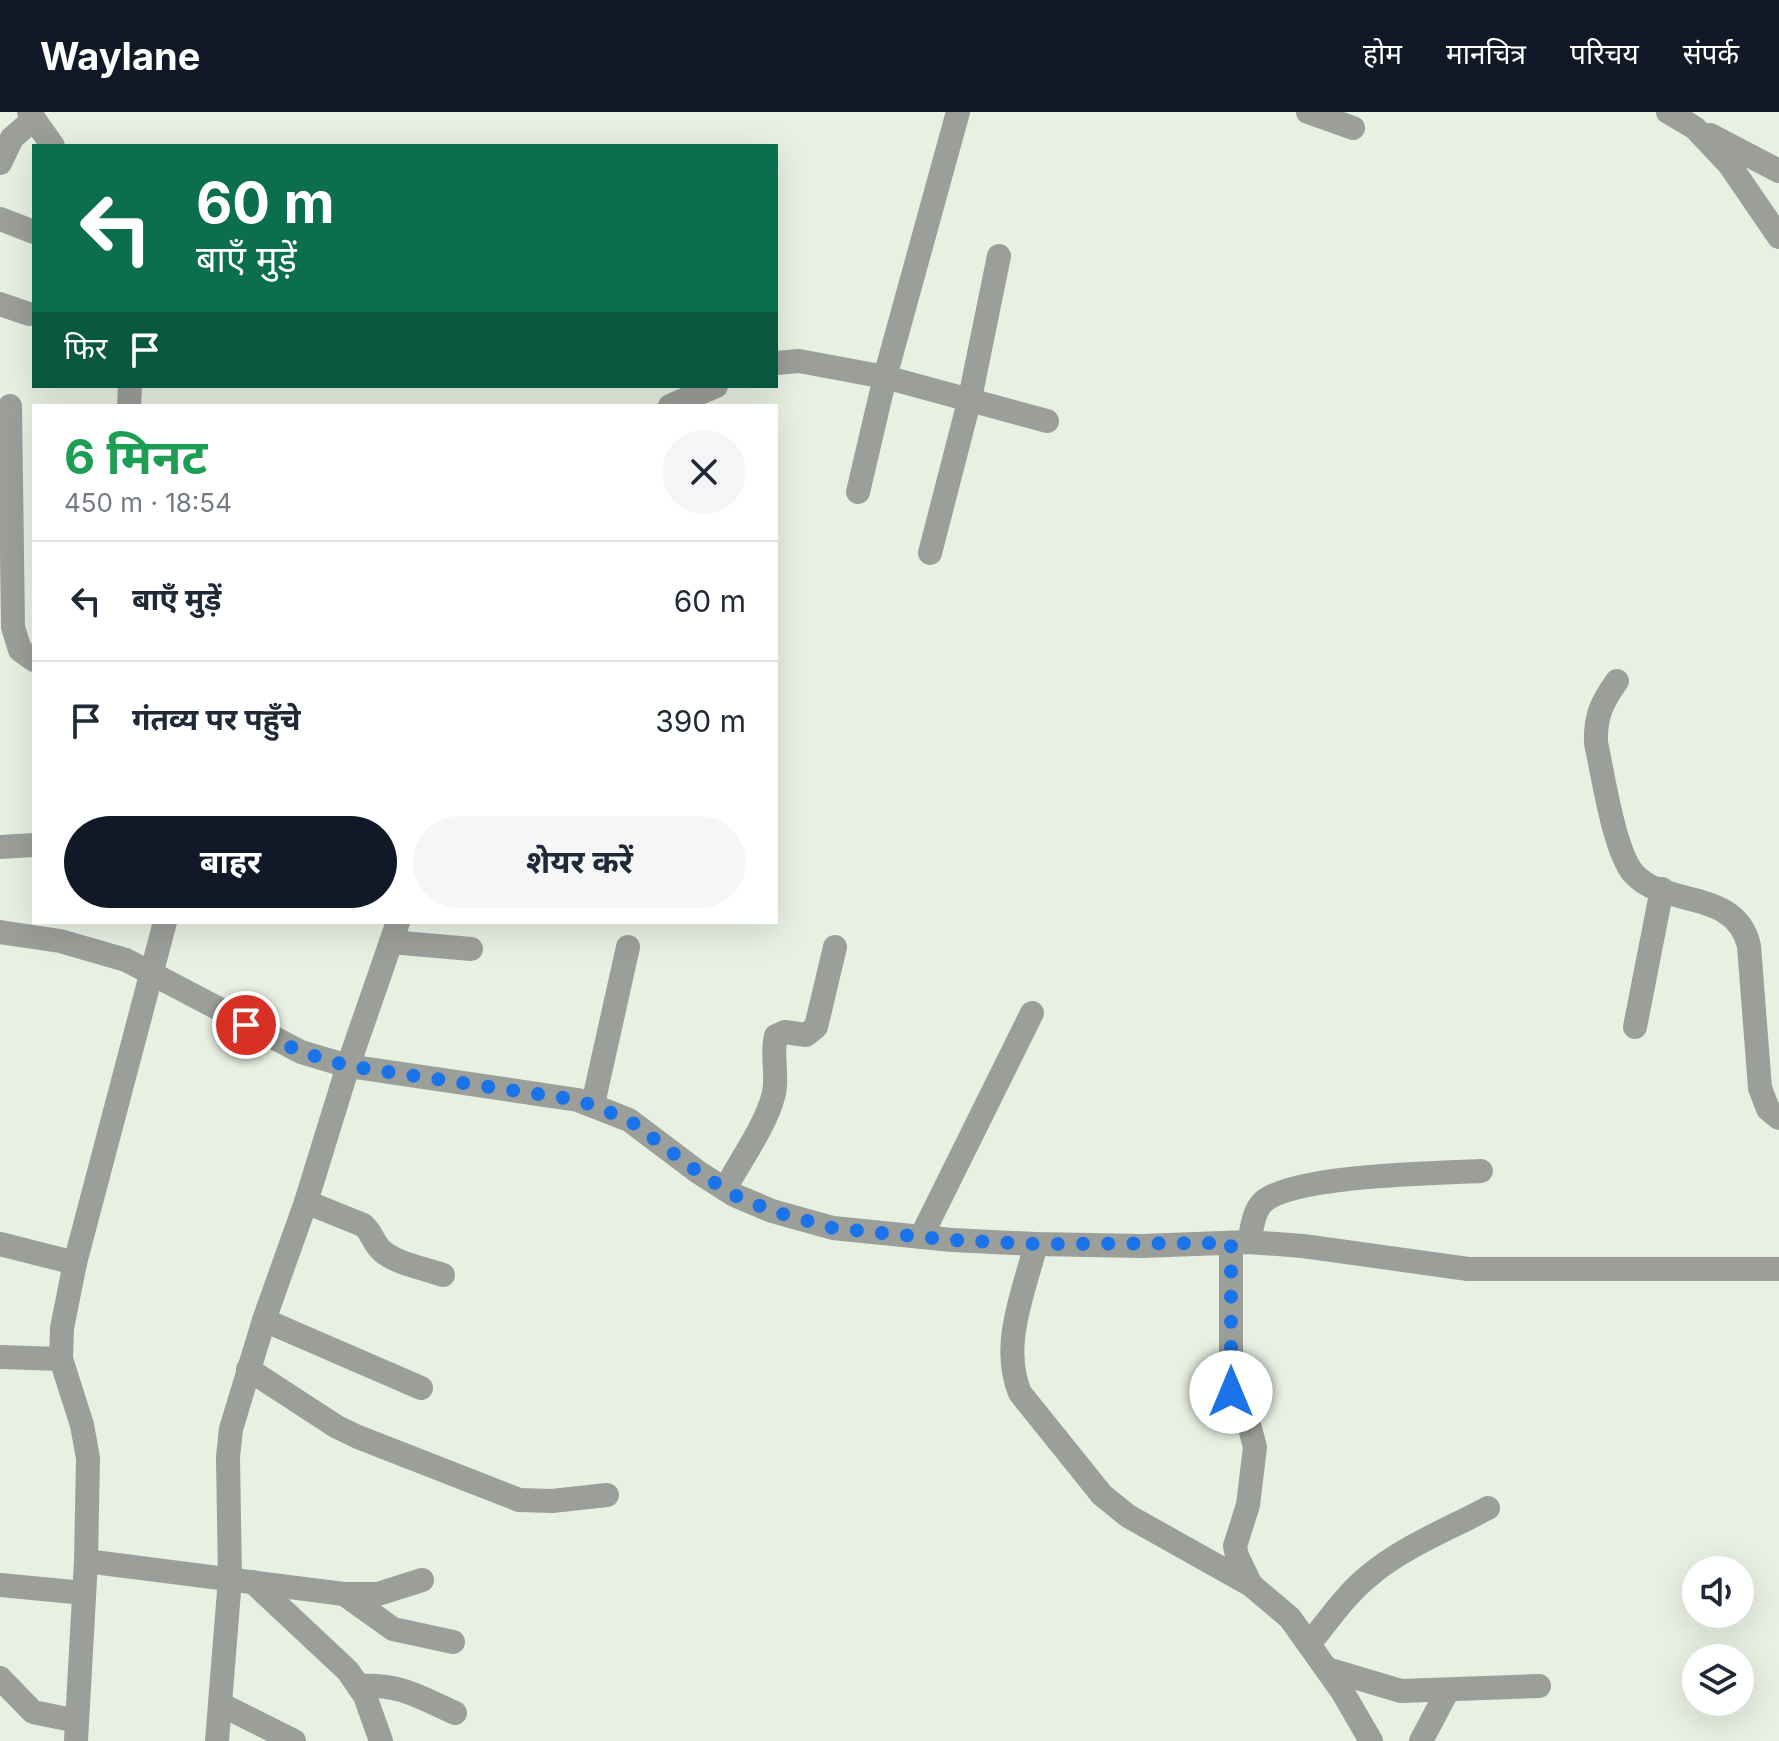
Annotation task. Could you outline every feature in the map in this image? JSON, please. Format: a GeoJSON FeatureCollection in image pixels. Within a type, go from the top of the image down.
{"type":"FeatureCollection","features":[{"type":"Feature","properties":{"kind":"street"},"geometry":{"type":"LineString","coordinates":[[858,492],[885,377],[958,112]]}},
{"type":"Feature","properties":{"kind":"street"},"geometry":{"type":"LineString","coordinates":[[1308,112],[1353,128]]}},
{"type":"Feature","properties":{"kind":"street"},"geometry":{"type":"LineString","coordinates":[[1668,112],[1779,171]]}},
{"type":"Feature","properties":{"kind":"street"},"geometry":{"type":"LineString","coordinates":[[0,163],[12,138],[32,116],[52,144]]}},
{"type":"Feature","properties":{"kind":"street"},"geometry":{"type":"LineString","coordinates":[[1695,128],[1729,164],[1779,237]]}},
{"type":"Feature","properties":{"kind":"street"},"geometry":{"type":"LineString","coordinates":[[1752,157],[1779,149]]}},
{"type":"Feature","properties":{"kind":"street"},"geometry":{"type":"LineString","coordinates":[[0,219],[32,231]]}},
{"type":"Feature","properties":{"kind":"street"},"geometry":{"type":"LineString","coordinates":[[930,553],[970,398],[999,256]]}},
{"type":"Feature","properties":{"kind":"street"},"geometry":{"type":"LineString","coordinates":[[0,304],[29,314]]}},
{"type":"Feature","properties":{"kind":"street"},"geometry":{"type":"LineString","coordinates":[[778,363],[799,361],[885,377],[1047,421]]}},
{"type":"Feature","properties":{"kind":"street"},"geometry":{"type":"LineString","coordinates":[[675,404],[711,388]]}},
{"type":"Feature","properties":{"kind":"street"},"geometry":{"type":"LineString","coordinates":[[10,406],[13,627],[20,650],[32,659]]}},
{"type":"Feature","properties":{"kind":"street"},"geometry":{"type":"LineString","coordinates":[[1617,681],[1600,706],[1595,724],[1596,743],[1623,859],[1635,875],[1651,886],[1723,911],[1741,925],[1747,935],[1760,1088],[1768,1109],[1779,1118]]}},
{"type":"Feature","properties":{"kind":"street"},"geometry":{"type":"LineString","coordinates":[[0,847],[32,845]]}},
{"type":"Feature","properties":{"kind":"street"},"geometry":{"type":"LineString","coordinates":[[1635,1027],[1662,889]]}},
{"type":"Feature","properties":{"kind":"street"},"geometry":{"type":"LineString","coordinates":[[0,1678],[33,1712],[76,1731],[86,1561],[87,1442],[61,1359],[62,1328],[75,1263],[165,924]]}},
{"type":"Feature","properties":{"kind":"street"},"geometry":{"type":"LineString","coordinates":[[0,932],[96,950],[126,960],[301,1052],[348,1066],[593,1104],[629,1120],[725,1189],[772,1211],[833,1228],[1036,1244],[1240,1243],[1303,1246],[1468,1269],[1779,1269]]}},
{"type":"Feature","properties":{"kind":"street"},"geometry":{"type":"LineString","coordinates":[[217,1741],[220,1704],[242,1581],[228,1457],[231,1429],[248,1369],[395,932],[471,949]]}},
{"type":"Feature","properties":{"kind":"street"},"geometry":{"type":"LineString","coordinates":[[593,1104],[628,947]]}},
{"type":"Feature","properties":{"kind":"street"},"geometry":{"type":"LineString","coordinates":[[725,1189],[770,1105],[775,1080],[776,1036],[785,1032],[806,1035],[816,1027],[835,947]]}},
{"type":"Feature","properties":{"kind":"street"},"geometry":{"type":"LineString","coordinates":[[921,1237],[1032,1013]]}},
{"type":"Feature","properties":{"kind":"street"},"geometry":{"type":"LineString","coordinates":[[1251,1585],[1235,1546],[1248,1505],[1255,1447],[1250,1428],[1233,1405],[1231,1392],[1240,1243],[1254,1217],[1263,1202],[1311,1185],[1369,1177],[1481,1171]]}},
{"type":"Feature","properties":{"kind":"street"},"geometry":{"type":"LineString","coordinates":[[306,1202],[363,1225],[370,1230],[374,1242],[391,1257],[443,1275]]}},
{"type":"Feature","properties":{"kind":"street"},"geometry":{"type":"LineString","coordinates":[[0,1244],[75,1263]]}},
{"type":"Feature","properties":{"kind":"street"},"geometry":{"type":"LineString","coordinates":[[1036,1244],[1012,1335],[1013,1377],[1020,1393],[1102,1495],[1139,1523],[1251,1585],[1290,1618],[1327,1669],[1371,1741]]}},
{"type":"Feature","properties":{"kind":"street"},"geometry":{"type":"LineString","coordinates":[[264,1320],[421,1388]]}},
{"type":"Feature","properties":{"kind":"street"},"geometry":{"type":"LineString","coordinates":[[0,1357],[61,1359]]}},
{"type":"Feature","properties":{"kind":"street"},"geometry":{"type":"LineString","coordinates":[[248,1369],[337,1427],[503,1495],[535,1502],[607,1495]]}},
{"type":"Feature","properties":{"kind":"street"},"geometry":{"type":"LineString","coordinates":[[1309,1644],[1370,1574],[1488,1508]]}},
{"type":"Feature","properties":{"kind":"street"},"geometry":{"type":"LineString","coordinates":[[86,1561],[344,1594],[378,1594],[422,1580]]}},
{"type":"Feature","properties":{"kind":"street"},"geometry":{"type":"LineString","coordinates":[[242,1581],[348,1671],[360,1686],[381,1741]]}},
{"type":"Feature","properties":{"kind":"street"},"geometry":{"type":"LineString","coordinates":[[0,1585],[84,1593]]}},
{"type":"Feature","properties":{"kind":"street"},"geometry":{"type":"LineString","coordinates":[[344,1594],[393,1629],[453,1642]]}},
{"type":"Feature","properties":{"kind":"street"},"geometry":{"type":"LineString","coordinates":[[1327,1669],[1401,1691],[1539,1686]]}},
{"type":"Feature","properties":{"kind":"street"},"geometry":{"type":"LineString","coordinates":[[360,1686],[389,1685],[455,1713]]}},
{"type":"Feature","properties":{"kind":"street"},"geometry":{"type":"LineString","coordinates":[[1421,1741],[1448,1690]]}},
{"type":"Feature","properties":{"kind":"street"},"geometry":{"type":"LineString","coordinates":[[220,1704],[294,1741]]}},
{"type":"Feature","properties":{"kind":"route"},"geometry":{"type":"LineString","coordinates":[[246,1025],[301,1052],[348,1066],[578,1100],[605,1109],[629,1120],[734,1195],[772,1211],[833,1228],[952,1240],[1036,1244],[1142,1246],[1231,1243],[1231,1392]]}}]}
